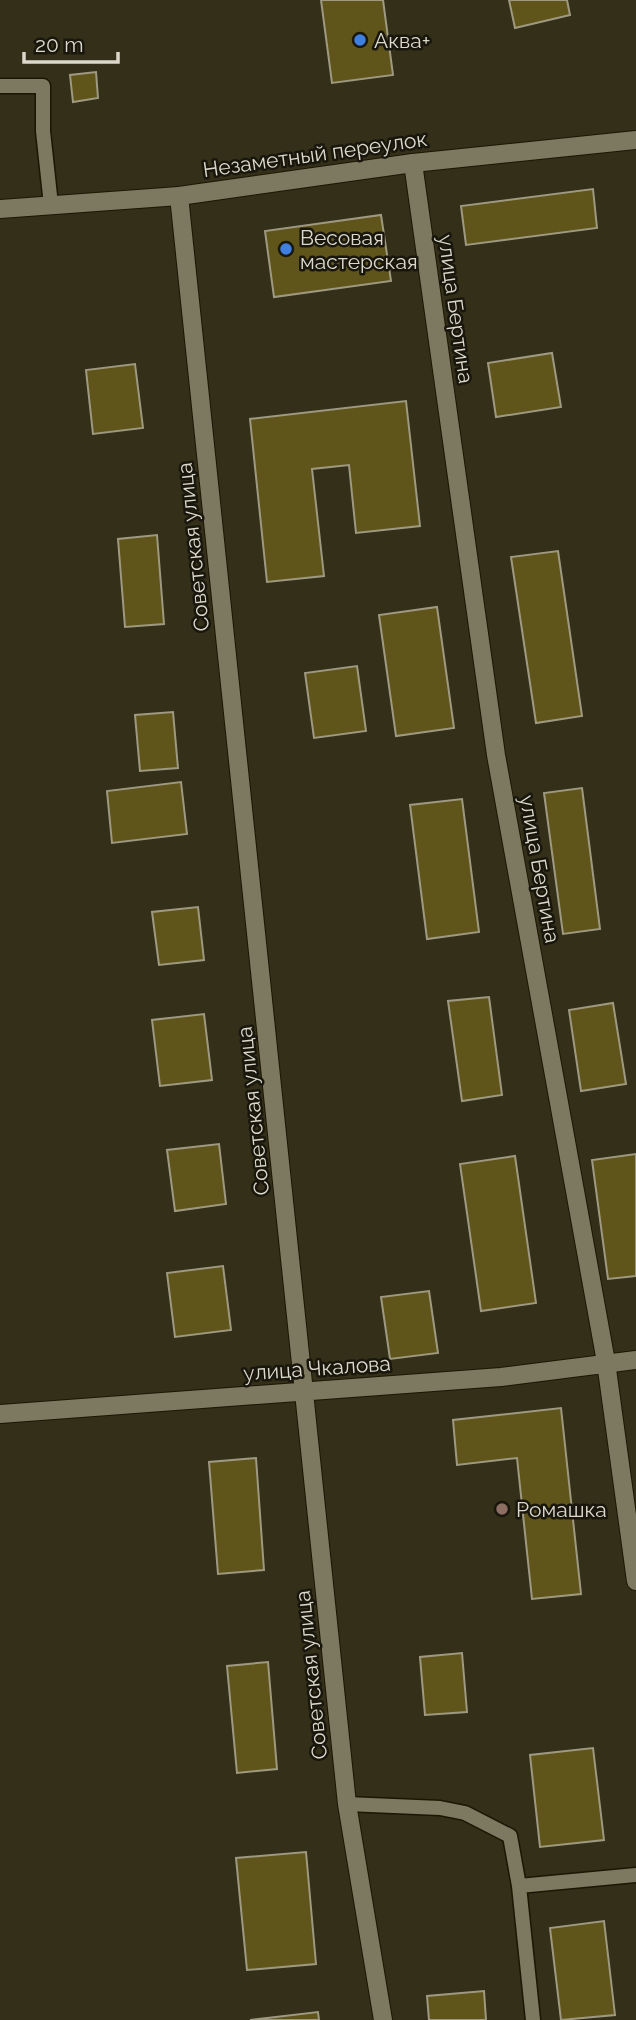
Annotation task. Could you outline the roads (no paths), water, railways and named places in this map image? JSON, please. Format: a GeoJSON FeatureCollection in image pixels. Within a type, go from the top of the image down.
{"type":"FeatureCollection","features":[{"type":"Feature","properties":{"kind":"street","name":"Незаметный переулок"},"geometry":{"type":"LineString","coordinates":[[0,209],[179,196],[413,163],[636,140]]}},
{"type":"Feature","properties":{"kind":"street","name":"улица Бертина"},"geometry":{"type":"LineString","coordinates":[[413,163],[496,755],[606,1362],[636,1581]]}},
{"type":"Feature","properties":{"kind":"street","name":"Советская улица"},"geometry":{"type":"LineString","coordinates":[[179,196],[347,1804],[383,2020]]}},
{"type":"Feature","properties":{"kind":"street","name":"улица Чкалова"},"geometry":{"type":"LineString","coordinates":[[0,1414],[501,1377],[636,1360]]}},
{"type":"Feature","properties":{"kind":"lane"},"geometry":{"type":"LineString","coordinates":[[0,86],[43,86],[43,131],[51,205]]}},
{"type":"Feature","properties":{"kind":"lane"},"geometry":{"type":"LineString","coordinates":[[347,1804],[440,1808],[465,1813],[510,1836],[519,1886],[533,2020]]}},
{"type":"Feature","properties":{"kind":"lane"},"geometry":{"type":"LineString","coordinates":[[519,1886],[636,1875]]}},
{"type":"Feature","properties":{"kind":"place","name":"Аква+"},"geometry":{"type":"Point","coordinates":[360,40]}},
{"type":"Feature","properties":{"kind":"place","name":"Весовая мастерская"},"geometry":{"type":"Point","coordinates":[286,249]}},
{"type":"Feature","properties":{"kind":"place","name":"Ромашка"},"geometry":{"type":"Point","coordinates":[502,1509]}}]}
